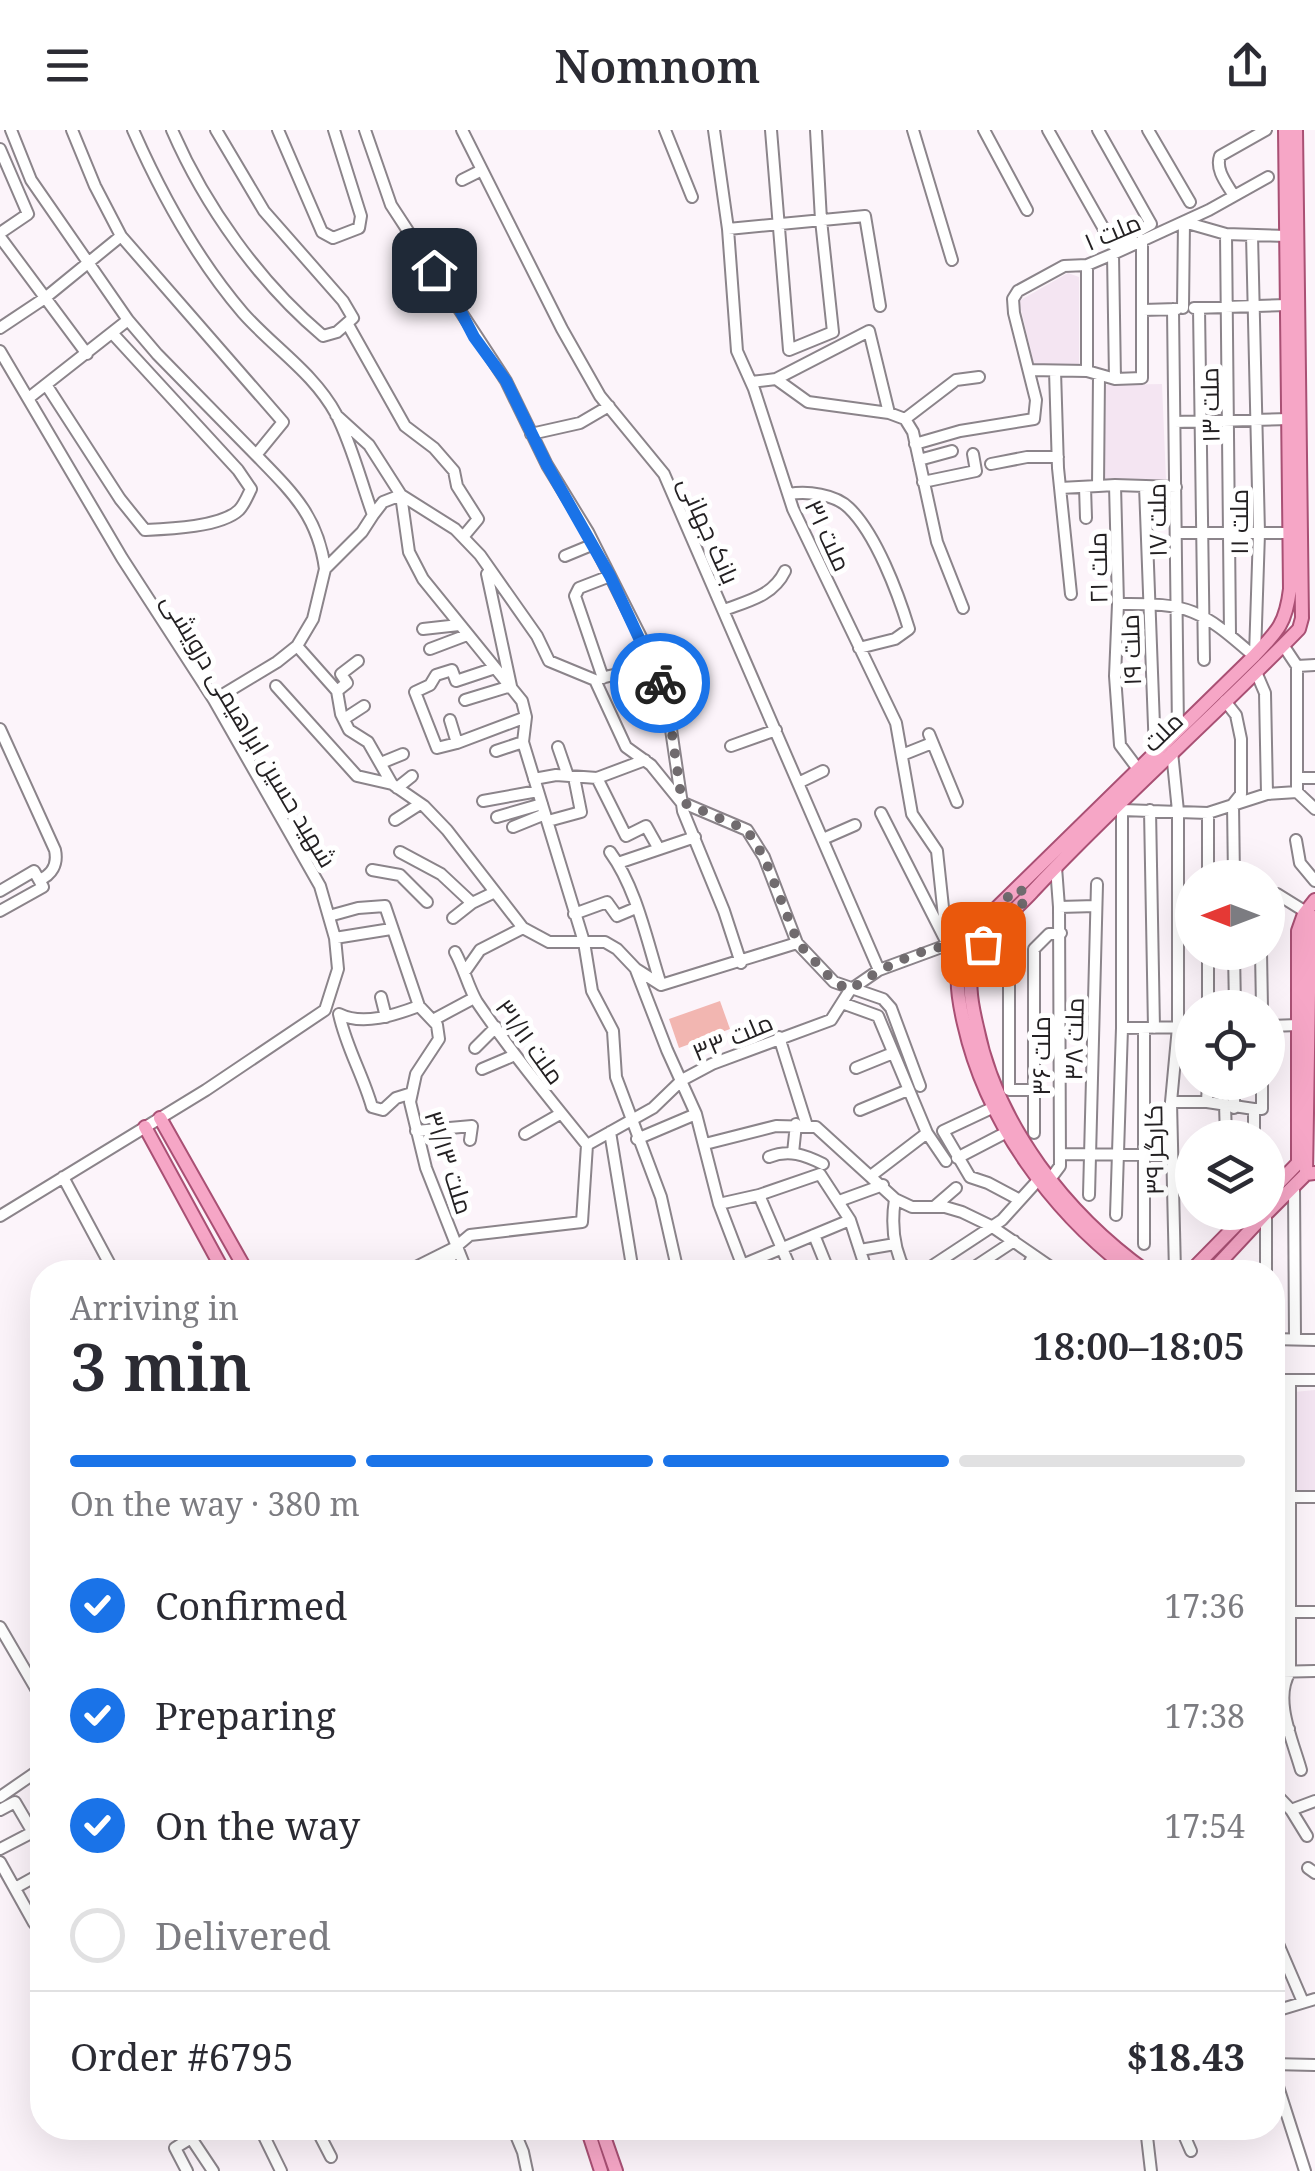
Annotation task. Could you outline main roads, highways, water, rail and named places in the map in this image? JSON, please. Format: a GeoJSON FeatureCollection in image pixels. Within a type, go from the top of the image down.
{"type":"FeatureCollection","features":[{"type":"Feature","properties":{"kind":"main road","name":"ملت"},"geometry":{"type":"LineString","coordinates":[[1118,1260],[1064,1212],[1007,1115],[979,1038],[969,990],[978,949],[1023,893],[1226,701],[1258,664],[1287,616],[1290,533],[1285,130]]}},
{"type":"Feature","properties":{"kind":"main road","name":"ملت"},"geometry":{"type":"LineString","coordinates":[[1130,1260],[1072,1207],[1007,1132],[992,1108],[968,1042],[956,990],[963,944],[992,910],[1023,893],[1056,867],[1117,803],[1138,769],[1155,752],[1283,645],[1308,619],[1301,545],[1296,130]]}},
{"type":"Feature","properties":{"kind":"main road"},"geometry":{"type":"LineString","coordinates":[[1285,1195],[1309,1167],[1298,931],[1315,900]]}},
{"type":"Feature","properties":{"kind":"main road"},"geometry":{"type":"LineString","coordinates":[[160,1118],[240,1260]]}},
{"type":"Feature","properties":{"kind":"main road"},"geometry":{"type":"LineString","coordinates":[[145,1127],[217,1260]]}},
{"type":"Feature","properties":{"kind":"main road"},"geometry":{"type":"LineString","coordinates":[[1285,1183],[1309,1167]]}},
{"type":"Feature","properties":{"kind":"main road"},"geometry":{"type":"LineString","coordinates":[[1202,1260],[1232,1230]]}},
{"type":"Feature","properties":{"kind":"main road"},"geometry":{"type":"LineString","coordinates":[[1223,1260],[1251,1230]]}},
{"type":"Feature","properties":{"kind":"main road"},"geometry":{"type":"LineString","coordinates":[[591,2140],[601,2171]]}},
{"type":"Feature","properties":{"kind":"main road"},"geometry":{"type":"LineString","coordinates":[[605,2140],[616,2171]]}}]}
